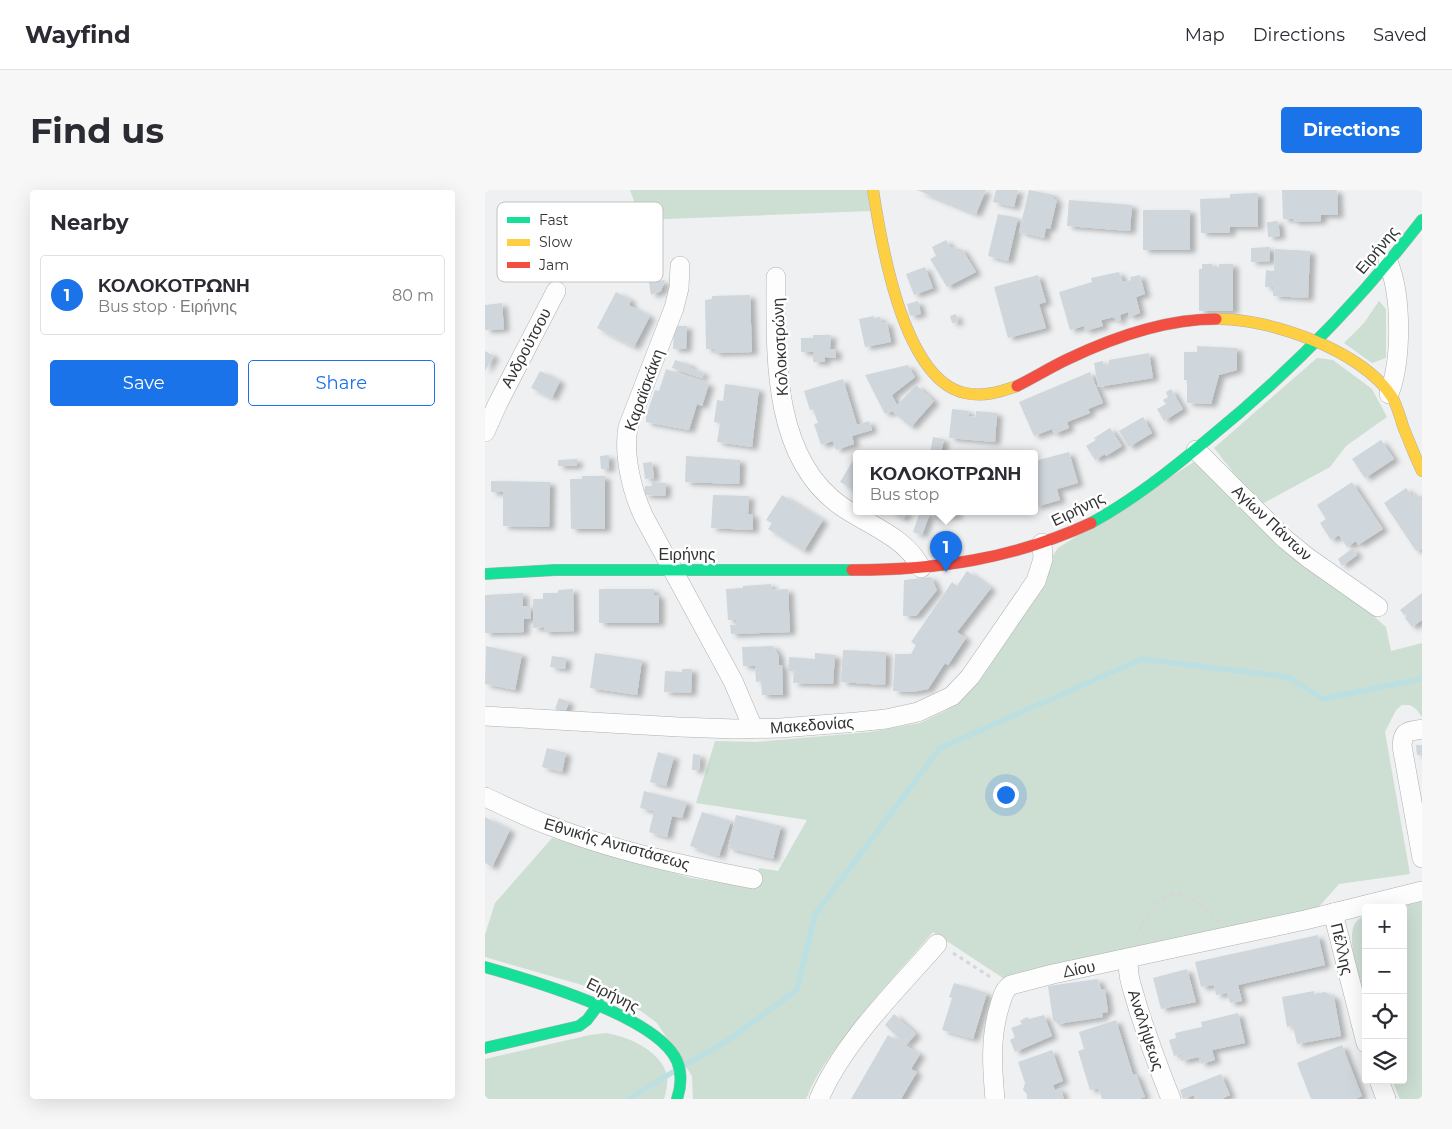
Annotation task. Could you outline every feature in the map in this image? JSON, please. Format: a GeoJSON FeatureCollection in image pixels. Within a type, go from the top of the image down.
{"type":"FeatureCollection","features":[{"type":"Feature","properties":{"kind":"street"},"geometry":{"type":"LineString","coordinates":[[873,190],[886,263],[897,301],[911,336],[918,351],[930,368],[960,392],[971,394],[1001,392],[1101,345],[1161,326],[1202,318],[1230,318],[1254,321],[1316,342],[1355,362],[1381,384],[1398,408],[1422,471]]}},
{"type":"Feature","properties":{"kind":"street","name":"Ειρήνης"},"geometry":{"type":"LineString","coordinates":[[485,573],[555,570],[851,571],[921,568],[989,557],[1042,543],[1075,531],[1119,506],[1157,480],[1237,417],[1339,320],[1422,220]]}},
{"type":"Feature","properties":{"kind":"street"},"geometry":{"type":"LineString","coordinates":[[1388,262],[1393,273],[1398,304],[1396,367],[1389,394]]}},
{"type":"Feature","properties":{"kind":"street","name":"Καραϊσκάκη"},"geometry":{"type":"LineString","coordinates":[[680,266],[679,288],[674,308],[632,412],[627,438],[631,476],[636,500],[671,570],[733,681],[753,728]]}},
{"type":"Feature","properties":{"kind":"street","name":"Κολοκοτρώνη"},"geometry":{"type":"LineString","coordinates":[[776,277],[777,356],[780,390],[789,428],[803,461],[815,480],[829,496],[853,513]]}},
{"type":"Feature","properties":{"kind":"street","name":"Ανδρούτσου"},"geometry":{"type":"LineString","coordinates":[[485,432],[497,403],[556,291]]}},
{"type":"Feature","properties":{"kind":"street","name":"Αγίων Πάντων"},"geometry":{"type":"LineString","coordinates":[[1196,450],[1285,539],[1377,607]]}},
{"type":"Feature","properties":{"kind":"street","name":"Κολοκοτρώνη"},"geometry":{"type":"LineString","coordinates":[[856,515],[893,538],[915,558],[921,568]]}},
{"type":"Feature","properties":{"kind":"street","name":"Μακεδονίας"},"geometry":{"type":"LineString","coordinates":[[485,716],[679,727],[753,728],[816,726],[887,719],[925,709],[952,696],[970,677],[1038,578],[1043,559],[1042,543]]}},
{"type":"Feature","properties":{"kind":"street"},"geometry":{"type":"LineString","coordinates":[[1422,729],[1406,732],[1403,736],[1402,746],[1422,858]]}},
{"type":"Feature","properties":{"kind":"street","name":"Εθνικής Αντιστάσεως"},"geometry":{"type":"LineString","coordinates":[[485,797],[552,827],[580,836],[662,860],[753,879]]}},
{"type":"Feature","properties":{"kind":"street","name":"Δίου"},"geometry":{"type":"LineString","coordinates":[[1007,987],[1035,978],[1230,937],[1422,891]]}},
{"type":"Feature","properties":{"kind":"street","name":"Πέλλης"},"geometry":{"type":"LineString","coordinates":[[1333,913],[1365,1039]]}},
{"type":"Feature","properties":{"kind":"street"},"geometry":{"type":"LineString","coordinates":[[819,1099],[831,1076],[857,1036],[937,944]]}},
{"type":"Feature","properties":{"kind":"street","name":"Αναλήψεως"},"geometry":{"type":"LineString","coordinates":[[1129,959],[1129,976],[1134,994],[1171,1099]]}},
{"type":"Feature","properties":{"kind":"street","name":"Ειρήνης"},"geometry":{"type":"LineString","coordinates":[[485,967],[554,986],[599,1004],[647,1031],[665,1045],[678,1064],[680,1086],[677,1099]]}},
{"type":"Feature","properties":{"kind":"street"},"geometry":{"type":"LineString","coordinates":[[995,1099],[993,1038],[1007,987]]}},
{"type":"Feature","properties":{"kind":"street"},"geometry":{"type":"LineString","coordinates":[[485,1048],[579,1026],[587,1020],[599,1004]]}},
{"type":"Feature","properties":{"kind":"street"},"geometry":{"type":"LineString","coordinates":[[1380,1084],[1386,1099]]}},
{"type":"Feature","properties":{"kind":"path"},"geometry":{"type":"LineString","coordinates":[[1129,959],[1139,930],[1149,912],[1161,900],[1175,894],[1188,896],[1199,903],[1218,921],[1230,937]]}},
{"type":"Feature","properties":{"kind":"path"},"geometry":{"type":"LineString","coordinates":[[937,944],[1007,987]]}},
{"type":"Feature","properties":{"kind":"green space"},"geometry":{"type":"Polygon","coordinates":[[[630,190],[867,190],[870,211],[663,219],[663,202],[634,202],[630,190]]]}},
{"type":"Feature","properties":{"kind":"green space"},"geometry":{"type":"Polygon","coordinates":[[[1379,301],[1386,309],[1386,358],[1372,363],[1344,343],[1364,323],[1379,301]]]}},
{"type":"Feature","properties":{"kind":"green space"},"geometry":{"type":"Polygon","coordinates":[[[1317,358],[1333,360],[1372,389],[1387,417],[1346,446],[1330,467],[1262,504],[1240,481],[1214,448],[1317,358]]]}},
{"type":"Feature","properties":{"kind":"green space"},"geometry":{"type":"Polygon","coordinates":[[[1197,460],[1255,522],[1282,547],[1386,627],[1391,651],[1422,643],[1422,717],[1410,705],[1402,705],[1396,710],[1385,732],[1410,874],[1339,884],[1316,910],[1006,980],[933,932],[842,1040],[828,1059],[806,1099],[693,1099],[692,1076],[657,1023],[641,1011],[596,989],[485,957],[485,935],[495,903],[552,838],[691,878],[756,888],[759,868],[778,871],[807,820],[696,803],[715,741],[756,742],[870,732],[920,723],[945,711],[958,702],[1058,548],[1197,460]]]}},
{"type":"Feature","properties":{"kind":"green space"},"geometry":{"type":"Polygon","coordinates":[[[1422,901],[1422,1099],[1400,1099],[1394,1084],[1407,1084],[1407,905],[1422,901]]]}},
{"type":"Feature","properties":{"kind":"green space"},"geometry":{"type":"Polygon","coordinates":[[[1362,917],[1362,988],[1355,961],[1352,938],[1353,929],[1362,917]]]}},
{"type":"Feature","properties":{"kind":"green space"},"geometry":{"type":"Polygon","coordinates":[[[606,1033],[633,1041],[651,1052],[658,1059],[664,1067],[667,1076],[664,1099],[485,1099],[485,1059],[606,1033]]]}},
{"type":"Feature","properties":{"kind":"building"},"geometry":{"type":"Polygon","coordinates":[[[917,190],[986,190],[976,214],[917,190]]]}},
{"type":"Feature","properties":{"kind":"building"},"geometry":{"type":"Polygon","coordinates":[[[996,190],[1018,190],[1014,207],[993,202],[996,190]]]}},
{"type":"Feature","properties":{"kind":"building"},"geometry":{"type":"Polygon","coordinates":[[[1029,190],[1054,195],[1053,199],[1057,200],[1050,229],[1046,228],[1044,238],[1019,232],[1029,190]]]}},
{"type":"Feature","properties":{"kind":"building"},"geometry":{"type":"Polygon","coordinates":[[[1282,190],[1337,190],[1338,215],[1321,215],[1321,221],[1293,222],[1293,219],[1283,219],[1282,190]]]}},
{"type":"Feature","properties":{"kind":"building"},"geometry":{"type":"Polygon","coordinates":[[[1258,193],[1258,227],[1230,227],[1230,233],[1201,233],[1200,199],[1230,198],[1230,194],[1258,193]]]}},
{"type":"Feature","properties":{"kind":"building"},"geometry":{"type":"Polygon","coordinates":[[[1069,200],[1132,205],[1130,231],[1067,226],[1069,200]]]}},
{"type":"Feature","properties":{"kind":"building"},"geometry":{"type":"Polygon","coordinates":[[[1143,210],[1190,210],[1190,250],[1143,250],[1143,210]]]}},
{"type":"Feature","properties":{"kind":"building"},"geometry":{"type":"Polygon","coordinates":[[[998,214],[1018,218],[1008,261],[988,256],[998,214]]]}},
{"type":"Feature","properties":{"kind":"building"},"geometry":{"type":"Polygon","coordinates":[[[1278,221],[1280,236],[1268,237],[1267,222],[1278,221]]]}},
{"type":"Feature","properties":{"kind":"building"},"geometry":{"type":"Polygon","coordinates":[[[946,240],[951,248],[962,249],[976,272],[947,287],[930,259],[936,256],[932,247],[946,240]]]}},
{"type":"Feature","properties":{"kind":"building"},"geometry":{"type":"Polygon","coordinates":[[[1270,247],[1270,261],[1251,262],[1251,248],[1270,247]]]}},
{"type":"Feature","properties":{"kind":"building"},"geometry":{"type":"Polygon","coordinates":[[[1275,249],[1310,251],[1308,298],[1273,296],[1273,287],[1265,287],[1266,270],[1274,271],[1275,249]]]}},
{"type":"Feature","properties":{"kind":"building"},"geometry":{"type":"Polygon","coordinates":[[[1202,264],[1212,264],[1212,267],[1219,267],[1219,264],[1233,264],[1233,311],[1199,311],[1199,269],[1202,269],[1202,264]]]}},
{"type":"Feature","properties":{"kind":"building"},"geometry":{"type":"Polygon","coordinates":[[[925,267],[933,288],[914,295],[906,274],[925,267]]]}},
{"type":"Feature","properties":{"kind":"building"},"geometry":{"type":"Polygon","coordinates":[[[1119,272],[1123,282],[1131,280],[1130,277],[1140,275],[1145,294],[1136,297],[1140,313],[1129,317],[1128,312],[1120,315],[1121,320],[1116,321],[1114,317],[1101,320],[1103,326],[1085,331],[1084,326],[1070,330],[1059,292],[1092,282],[1091,278],[1119,272]]]}},
{"type":"Feature","properties":{"kind":"building"},"geometry":{"type":"Polygon","coordinates":[[[1038,275],[1046,302],[1039,304],[1046,328],[1008,338],[994,287],[1038,275]]]}},
{"type":"Feature","properties":{"kind":"building"},"geometry":{"type":"Polygon","coordinates":[[[665,280],[661,291],[651,295],[649,282],[663,282],[665,280]]]}},
{"type":"Feature","properties":{"kind":"building"},"geometry":{"type":"Polygon","coordinates":[[[616,292],[631,300],[629,305],[650,316],[634,347],[597,328],[616,292]]]}},
{"type":"Feature","properties":{"kind":"building"},"geometry":{"type":"Polygon","coordinates":[[[750,295],[752,352],[714,353],[714,349],[706,349],[705,300],[712,299],[712,296],[750,295]]]}},
{"type":"Feature","properties":{"kind":"building"},"geometry":{"type":"Polygon","coordinates":[[[918,301],[921,314],[910,316],[907,304],[918,301]]]}},
{"type":"Feature","properties":{"kind":"building"},"geometry":{"type":"Polygon","coordinates":[[[502,303],[504,329],[485,330],[485,305],[502,303]]]}},
{"type":"Feature","properties":{"kind":"building"},"geometry":{"type":"Polygon","coordinates":[[[956,314],[958,322],[952,323],[950,316],[956,314]]]}},
{"type":"Feature","properties":{"kind":"building"},"geometry":{"type":"Polygon","coordinates":[[[874,316],[874,318],[880,317],[882,323],[887,322],[891,342],[865,347],[859,319],[874,316]]]}},
{"type":"Feature","properties":{"kind":"building"},"geometry":{"type":"Polygon","coordinates":[[[674,326],[687,326],[686,349],[673,349],[674,326]]]}},
{"type":"Feature","properties":{"kind":"building"},"geometry":{"type":"Polygon","coordinates":[[[813,335],[831,335],[830,349],[836,349],[836,358],[825,357],[825,362],[813,362],[813,352],[801,352],[801,338],[813,338],[813,335]]]}},
{"type":"Feature","properties":{"kind":"building"},"geometry":{"type":"Polygon","coordinates":[[[1197,346],[1237,348],[1237,370],[1219,375],[1211,404],[1187,403],[1187,380],[1184,380],[1184,352],[1197,352],[1197,346]]]}},
{"type":"Feature","properties":{"kind":"building"},"geometry":{"type":"Polygon","coordinates":[[[485,351],[494,356],[485,371],[485,351]]]}},
{"type":"Feature","properties":{"kind":"building"},"geometry":{"type":"Polygon","coordinates":[[[1149,353],[1153,378],[1098,387],[1094,363],[1103,361],[1104,366],[1109,365],[1109,360],[1149,353]]]}},
{"type":"Feature","properties":{"kind":"building"},"geometry":{"type":"Polygon","coordinates":[[[675,360],[691,365],[690,368],[704,373],[702,378],[672,368],[675,360]]]}},
{"type":"Feature","properties":{"kind":"building"},"geometry":{"type":"Polygon","coordinates":[[[908,365],[915,377],[892,395],[897,405],[916,385],[934,401],[911,427],[892,411],[885,414],[865,375],[908,365]]]}},
{"type":"Feature","properties":{"kind":"building"},"geometry":{"type":"Polygon","coordinates":[[[666,369],[709,384],[702,406],[697,404],[689,430],[646,422],[646,416],[655,390],[659,391],[666,369]]]}},
{"type":"Feature","properties":{"kind":"building"},"geometry":{"type":"Polygon","coordinates":[[[540,371],[560,381],[552,398],[531,388],[540,371]]]}},
{"type":"Feature","properties":{"kind":"building"},"geometry":{"type":"Polygon","coordinates":[[[1090,372],[1103,403],[1088,409],[1090,413],[1067,422],[1069,428],[1054,434],[1052,429],[1034,436],[1019,402],[1090,372]]]}},
{"type":"Feature","properties":{"kind":"building"},"geometry":{"type":"Polygon","coordinates":[[[843,379],[857,425],[869,421],[872,430],[852,436],[854,444],[836,450],[833,441],[821,445],[814,424],[818,423],[813,409],[810,410],[804,391],[843,379]]]}},
{"type":"Feature","properties":{"kind":"building"},"geometry":{"type":"Polygon","coordinates":[[[725,384],[759,389],[752,447],[717,442],[720,423],[714,422],[717,400],[723,401],[725,384]]]}},
{"type":"Feature","properties":{"kind":"building"},"geometry":{"type":"Polygon","coordinates":[[[1171,389],[1183,409],[1164,421],[1157,409],[1166,404],[1163,400],[1168,397],[1166,392],[1171,389]]]}},
{"type":"Feature","properties":{"kind":"building"},"geometry":{"type":"Polygon","coordinates":[[[952,409],[969,411],[968,416],[976,417],[976,411],[997,413],[995,442],[949,438],[952,409]]]}},
{"type":"Feature","properties":{"kind":"building"},"geometry":{"type":"Polygon","coordinates":[[[1143,417],[1152,433],[1129,447],[1119,431],[1143,417]]]}},
{"type":"Feature","properties":{"kind":"building"},"geometry":{"type":"Polygon","coordinates":[[[1110,428],[1122,446],[1106,456],[1105,454],[1095,460],[1086,446],[1096,440],[1094,438],[1110,428]]]}},
{"type":"Feature","properties":{"kind":"building"},"geometry":{"type":"Polygon","coordinates":[[[933,437],[944,439],[942,450],[931,450],[933,437]]]}},
{"type":"Feature","properties":{"kind":"building"},"geometry":{"type":"Polygon","coordinates":[[[1381,440],[1394,459],[1365,478],[1352,459],[1381,440]]]}},
{"type":"Feature","properties":{"kind":"building"},"geometry":{"type":"Polygon","coordinates":[[[1069,452],[1078,483],[1057,489],[1060,500],[1038,506],[1038,460],[1069,452]]]}},
{"type":"Feature","properties":{"kind":"building"},"geometry":{"type":"Polygon","coordinates":[[[609,455],[609,469],[601,469],[600,456],[609,455]]]}},
{"type":"Feature","properties":{"kind":"building"},"geometry":{"type":"Polygon","coordinates":[[[686,456],[740,460],[739,484],[685,482],[686,456]]]}},
{"type":"Feature","properties":{"kind":"building"},"geometry":{"type":"Polygon","coordinates":[[[577,459],[577,466],[558,466],[558,460],[577,459]]]}},
{"type":"Feature","properties":{"kind":"building"},"geometry":{"type":"Polygon","coordinates":[[[853,461],[853,490],[840,482],[853,461]]]}},
{"type":"Feature","properties":{"kind":"building"},"geometry":{"type":"Polygon","coordinates":[[[652,462],[654,478],[645,479],[643,463],[652,462]]]}},
{"type":"Feature","properties":{"kind":"building"},"geometry":{"type":"Polygon","coordinates":[[[582,476],[605,476],[605,529],[571,529],[570,479],[582,479],[582,476]]]}},
{"type":"Feature","properties":{"kind":"building"},"geometry":{"type":"Polygon","coordinates":[[[491,481],[550,482],[549,527],[503,526],[503,492],[491,492],[491,481]]]}},
{"type":"Feature","properties":{"kind":"building"},"geometry":{"type":"Polygon","coordinates":[[[652,482],[666,483],[665,496],[644,495],[645,486],[652,486],[652,482]]]}},
{"type":"Feature","properties":{"kind":"building"},"geometry":{"type":"Polygon","coordinates":[[[1352,482],[1383,529],[1358,545],[1356,541],[1347,547],[1339,535],[1331,540],[1320,523],[1326,519],[1317,505],[1352,482]]]}},
{"type":"Feature","properties":{"kind":"building"},"geometry":{"type":"Polygon","coordinates":[[[1406,488],[1412,496],[1416,493],[1422,501],[1422,549],[1416,551],[1384,503],[1406,488]]]}},
{"type":"Feature","properties":{"kind":"building"},"geometry":{"type":"Polygon","coordinates":[[[713,495],[749,496],[748,514],[753,514],[753,530],[711,528],[713,495]]]}},
{"type":"Feature","properties":{"kind":"building"},"geometry":{"type":"Polygon","coordinates":[[[782,495],[823,520],[804,551],[768,529],[772,523],[766,520],[782,495]]]}},
{"type":"Feature","properties":{"kind":"building"},"geometry":{"type":"Polygon","coordinates":[[[896,515],[906,515],[903,519],[896,515]]]}},
{"type":"Feature","properties":{"kind":"building"},"geometry":{"type":"Polygon","coordinates":[[[919,515],[929,515],[922,535],[913,532],[919,515]]]}},
{"type":"Feature","properties":{"kind":"building"},"geometry":{"type":"Polygon","coordinates":[[[931,515],[957,515],[957,516],[931,515]]]}},
{"type":"Feature","properties":{"kind":"building"},"geometry":{"type":"Polygon","coordinates":[[[1353,548],[1357,555],[1342,566],[1338,559],[1353,548]]]}},
{"type":"Feature","properties":{"kind":"building"},"geometry":{"type":"Polygon","coordinates":[[[967,571],[991,588],[957,632],[966,638],[948,665],[945,663],[928,689],[912,692],[893,691],[895,654],[911,654],[916,645],[911,642],[952,582],[957,586],[967,571]]]}},
{"type":"Feature","properties":{"kind":"building"},"geometry":{"type":"Polygon","coordinates":[[[931,577],[937,590],[916,616],[903,616],[904,580],[931,577]]]}},
{"type":"Feature","properties":{"kind":"building"},"geometry":{"type":"Polygon","coordinates":[[[771,584],[772,590],[788,589],[790,632],[731,634],[730,625],[736,625],[736,620],[728,620],[726,589],[771,584]]]}},
{"type":"Feature","properties":{"kind":"building"},"geometry":{"type":"Polygon","coordinates":[[[573,589],[574,631],[544,632],[544,627],[533,628],[533,599],[543,599],[543,593],[558,593],[558,590],[573,589]]]}},
{"type":"Feature","properties":{"kind":"building"},"geometry":{"type":"Polygon","coordinates":[[[599,589],[654,589],[654,595],[659,595],[659,623],[599,623],[599,589]]]}},
{"type":"Feature","properties":{"kind":"building"},"geometry":{"type":"Polygon","coordinates":[[[523,593],[523,606],[530,606],[531,619],[524,619],[524,632],[485,633],[485,595],[523,593]]]}},
{"type":"Feature","properties":{"kind":"building"},"geometry":{"type":"Polygon","coordinates":[[[1422,593],[1422,620],[1412,627],[1405,618],[1407,616],[1400,610],[1422,593]]]}},
{"type":"Feature","properties":{"kind":"building"},"geometry":{"type":"Polygon","coordinates":[[[486,646],[522,654],[515,690],[485,684],[486,646]]]}},
{"type":"Feature","properties":{"kind":"building"},"geometry":{"type":"Polygon","coordinates":[[[773,646],[779,656],[779,665],[782,665],[783,695],[762,695],[761,681],[756,682],[755,666],[743,666],[742,647],[773,646]]]}},
{"type":"Feature","properties":{"kind":"building"},"geometry":{"type":"Polygon","coordinates":[[[843,650],[886,652],[885,685],[841,682],[843,650]]]}},
{"type":"Feature","properties":{"kind":"building"},"geometry":{"type":"Polygon","coordinates":[[[595,653],[642,660],[637,695],[590,688],[595,653]]]}},
{"type":"Feature","properties":{"kind":"building"},"geometry":{"type":"Polygon","coordinates":[[[815,653],[835,655],[833,684],[793,683],[794,671],[788,671],[789,657],[815,659],[815,653]]]}},
{"type":"Feature","properties":{"kind":"building"},"geometry":{"type":"Polygon","coordinates":[[[552,656],[566,658],[565,669],[550,667],[552,656]]]}},
{"type":"Feature","properties":{"kind":"building"},"geometry":{"type":"Polygon","coordinates":[[[682,669],[692,669],[691,693],[664,692],[665,671],[682,672],[682,669]]]}},
{"type":"Feature","properties":{"kind":"building"},"geometry":{"type":"Polygon","coordinates":[[[559,698],[569,702],[565,713],[555,709],[559,698]]]}},
{"type":"Feature","properties":{"kind":"building"},"geometry":{"type":"Polygon","coordinates":[[[1416,745],[1422,745],[1422,755],[1417,755],[1416,745]]]}},
{"type":"Feature","properties":{"kind":"building"},"geometry":{"type":"Polygon","coordinates":[[[547,748],[566,753],[562,772],[542,767],[547,748]]]}},
{"type":"Feature","properties":{"kind":"building"},"geometry":{"type":"Polygon","coordinates":[[[658,752],[674,757],[666,786],[650,782],[658,752]]]}},
{"type":"Feature","properties":{"kind":"building"},"geometry":{"type":"Polygon","coordinates":[[[693,754],[700,755],[699,770],[692,770],[693,754]]]}},
{"type":"Feature","properties":{"kind":"building"},"geometry":{"type":"Polygon","coordinates":[[[644,791],[687,802],[682,818],[672,816],[667,837],[649,832],[654,811],[640,808],[644,791]]]}},
{"type":"Feature","properties":{"kind":"building"},"geometry":{"type":"Polygon","coordinates":[[[702,812],[731,821],[719,856],[690,846],[702,812]]]}},
{"type":"Feature","properties":{"kind":"building"},"geometry":{"type":"Polygon","coordinates":[[[736,815],[781,826],[773,859],[728,848],[736,815]]]}},
{"type":"Feature","properties":{"kind":"building"},"geometry":{"type":"Polygon","coordinates":[[[485,817],[510,830],[492,867],[485,863],[485,817]]]}},
{"type":"Feature","properties":{"kind":"building"},"geometry":{"type":"Polygon","coordinates":[[[1318,935],[1325,965],[1238,985],[1242,1001],[1230,1003],[1227,993],[1216,995],[1214,985],[1201,987],[1195,962],[1318,935]]]}},
{"type":"Feature","properties":{"kind":"building"},"geometry":{"type":"Polygon","coordinates":[[[1187,969],[1196,1002],[1161,1009],[1153,978],[1187,969]]]}},
{"type":"Feature","properties":{"kind":"building"},"geometry":{"type":"Polygon","coordinates":[[[1098,979],[1101,989],[1105,990],[1108,1012],[1102,1013],[1103,1017],[1058,1024],[1053,1020],[1048,986],[1098,979]]]}},
{"type":"Feature","properties":{"kind":"building"},"geometry":{"type":"Polygon","coordinates":[[[954,983],[987,993],[973,1039],[942,1030],[952,998],[949,997],[954,983]]]}},
{"type":"Feature","properties":{"kind":"building"},"geometry":{"type":"Polygon","coordinates":[[[1314,991],[1314,994],[1325,992],[1334,997],[1341,1036],[1297,1044],[1293,1026],[1287,1027],[1282,997],[1314,991]]]}},
{"type":"Feature","properties":{"kind":"building"},"geometry":{"type":"Polygon","coordinates":[[[1238,1013],[1245,1043],[1212,1050],[1215,1060],[1201,1064],[1199,1057],[1181,1061],[1180,1054],[1174,1056],[1169,1040],[1176,1038],[1175,1033],[1202,1027],[1201,1022],[1238,1013]]]}},
{"type":"Feature","properties":{"kind":"building"},"geometry":{"type":"Polygon","coordinates":[[[894,1014],[916,1034],[906,1045],[885,1025],[894,1014]]]}},
{"type":"Feature","properties":{"kind":"building"},"geometry":{"type":"Polygon","coordinates":[[[1044,1015],[1052,1036],[1015,1052],[1010,1040],[1015,1037],[1011,1028],[1022,1024],[1020,1021],[1027,1017],[1029,1019],[1044,1015]]]}},
{"type":"Feature","properties":{"kind":"building"},"geometry":{"type":"Polygon","coordinates":[[[1116,1020],[1133,1075],[1136,1074],[1145,1097],[1139,1099],[1102,1099],[1098,1088],[1090,1090],[1078,1051],[1084,1049],[1079,1032],[1116,1020]]]}},
{"type":"Feature","properties":{"kind":"building"},"geometry":{"type":"Polygon","coordinates":[[[888,1035],[920,1054],[911,1069],[917,1072],[901,1099],[851,1099],[888,1035]]]}},
{"type":"Feature","properties":{"kind":"building"},"geometry":{"type":"Polygon","coordinates":[[[1342,1045],[1362,1096],[1355,1099],[1311,1099],[1297,1063],[1342,1045]]]}},
{"type":"Feature","properties":{"kind":"building"},"geometry":{"type":"Polygon","coordinates":[[[1052,1050],[1063,1081],[1053,1085],[1055,1090],[1060,1088],[1064,1099],[1027,1099],[1027,1094],[1023,1090],[1025,1083],[1018,1062],[1052,1050]]]}},
{"type":"Feature","properties":{"kind":"building"},"geometry":{"type":"Polygon","coordinates":[[[1221,1074],[1230,1095],[1222,1099],[1195,1099],[1194,1095],[1183,1099],[1180,1090],[1221,1074]]]}},
{"type":"Feature","properties":{"kind":"waterway"},"geometry":{"type":"LineString","coordinates":[[685,1065],[725,1042],[797,990],[815,914],[940,748],[1142,659],[1288,677],[1323,699],[1422,679]]}},
{"type":"Feature","properties":{"kind":"waterway"},"geometry":{"type":"LineString","coordinates":[[628,1099],[673,1072]]}},
{"type":"Feature","properties":{"kind":"traffic: fast"},"geometry":{"type":"LineString","coordinates":[[1091,523],[1122,505],[1166,473],[1266,389],[1348,308],[1422,220]]}},
{"type":"Feature","properties":{"kind":"traffic: fast"},"geometry":{"type":"LineString","coordinates":[[485,574],[555,570],[852,570]]}},
{"type":"Feature","properties":{"kind":"traffic: fast"},"geometry":{"type":"LineString","coordinates":[[485,967],[591,1002],[645,1029],[665,1045],[677,1061],[680,1070],[677,1099]]}},
{"type":"Feature","properties":{"kind":"traffic: fast"},"geometry":{"type":"LineString","coordinates":[[485,1048],[579,1026],[587,1020],[599,1004]]}},
{"type":"Feature","properties":{"kind":"traffic: slow"},"geometry":{"type":"LineString","coordinates":[[873,190],[889,274],[911,337],[926,363],[944,383],[965,393],[985,394],[1017,386]]}},
{"type":"Feature","properties":{"kind":"traffic: slow"},"geometry":{"type":"LineString","coordinates":[[1216,319],[1262,324],[1287,331],[1337,351],[1359,365],[1378,380],[1392,397],[1422,471]]}},
{"type":"Feature","properties":{"kind":"traffic: jam"},"geometry":{"type":"LineString","coordinates":[[1017,386],[1103,343],[1159,326],[1178,322],[1216,319]]}},
{"type":"Feature","properties":{"kind":"traffic: jam"},"geometry":{"type":"LineString","coordinates":[[852,570],[914,568],[974,560],[1033,546],[1091,523]]}},
{"type":"Feature","properties":{"kind":"place","name":"ΚΟΛΟΚΟΤΡΩΝΗ"},"geometry":{"type":"Point","coordinates":[946,572]}}]}
